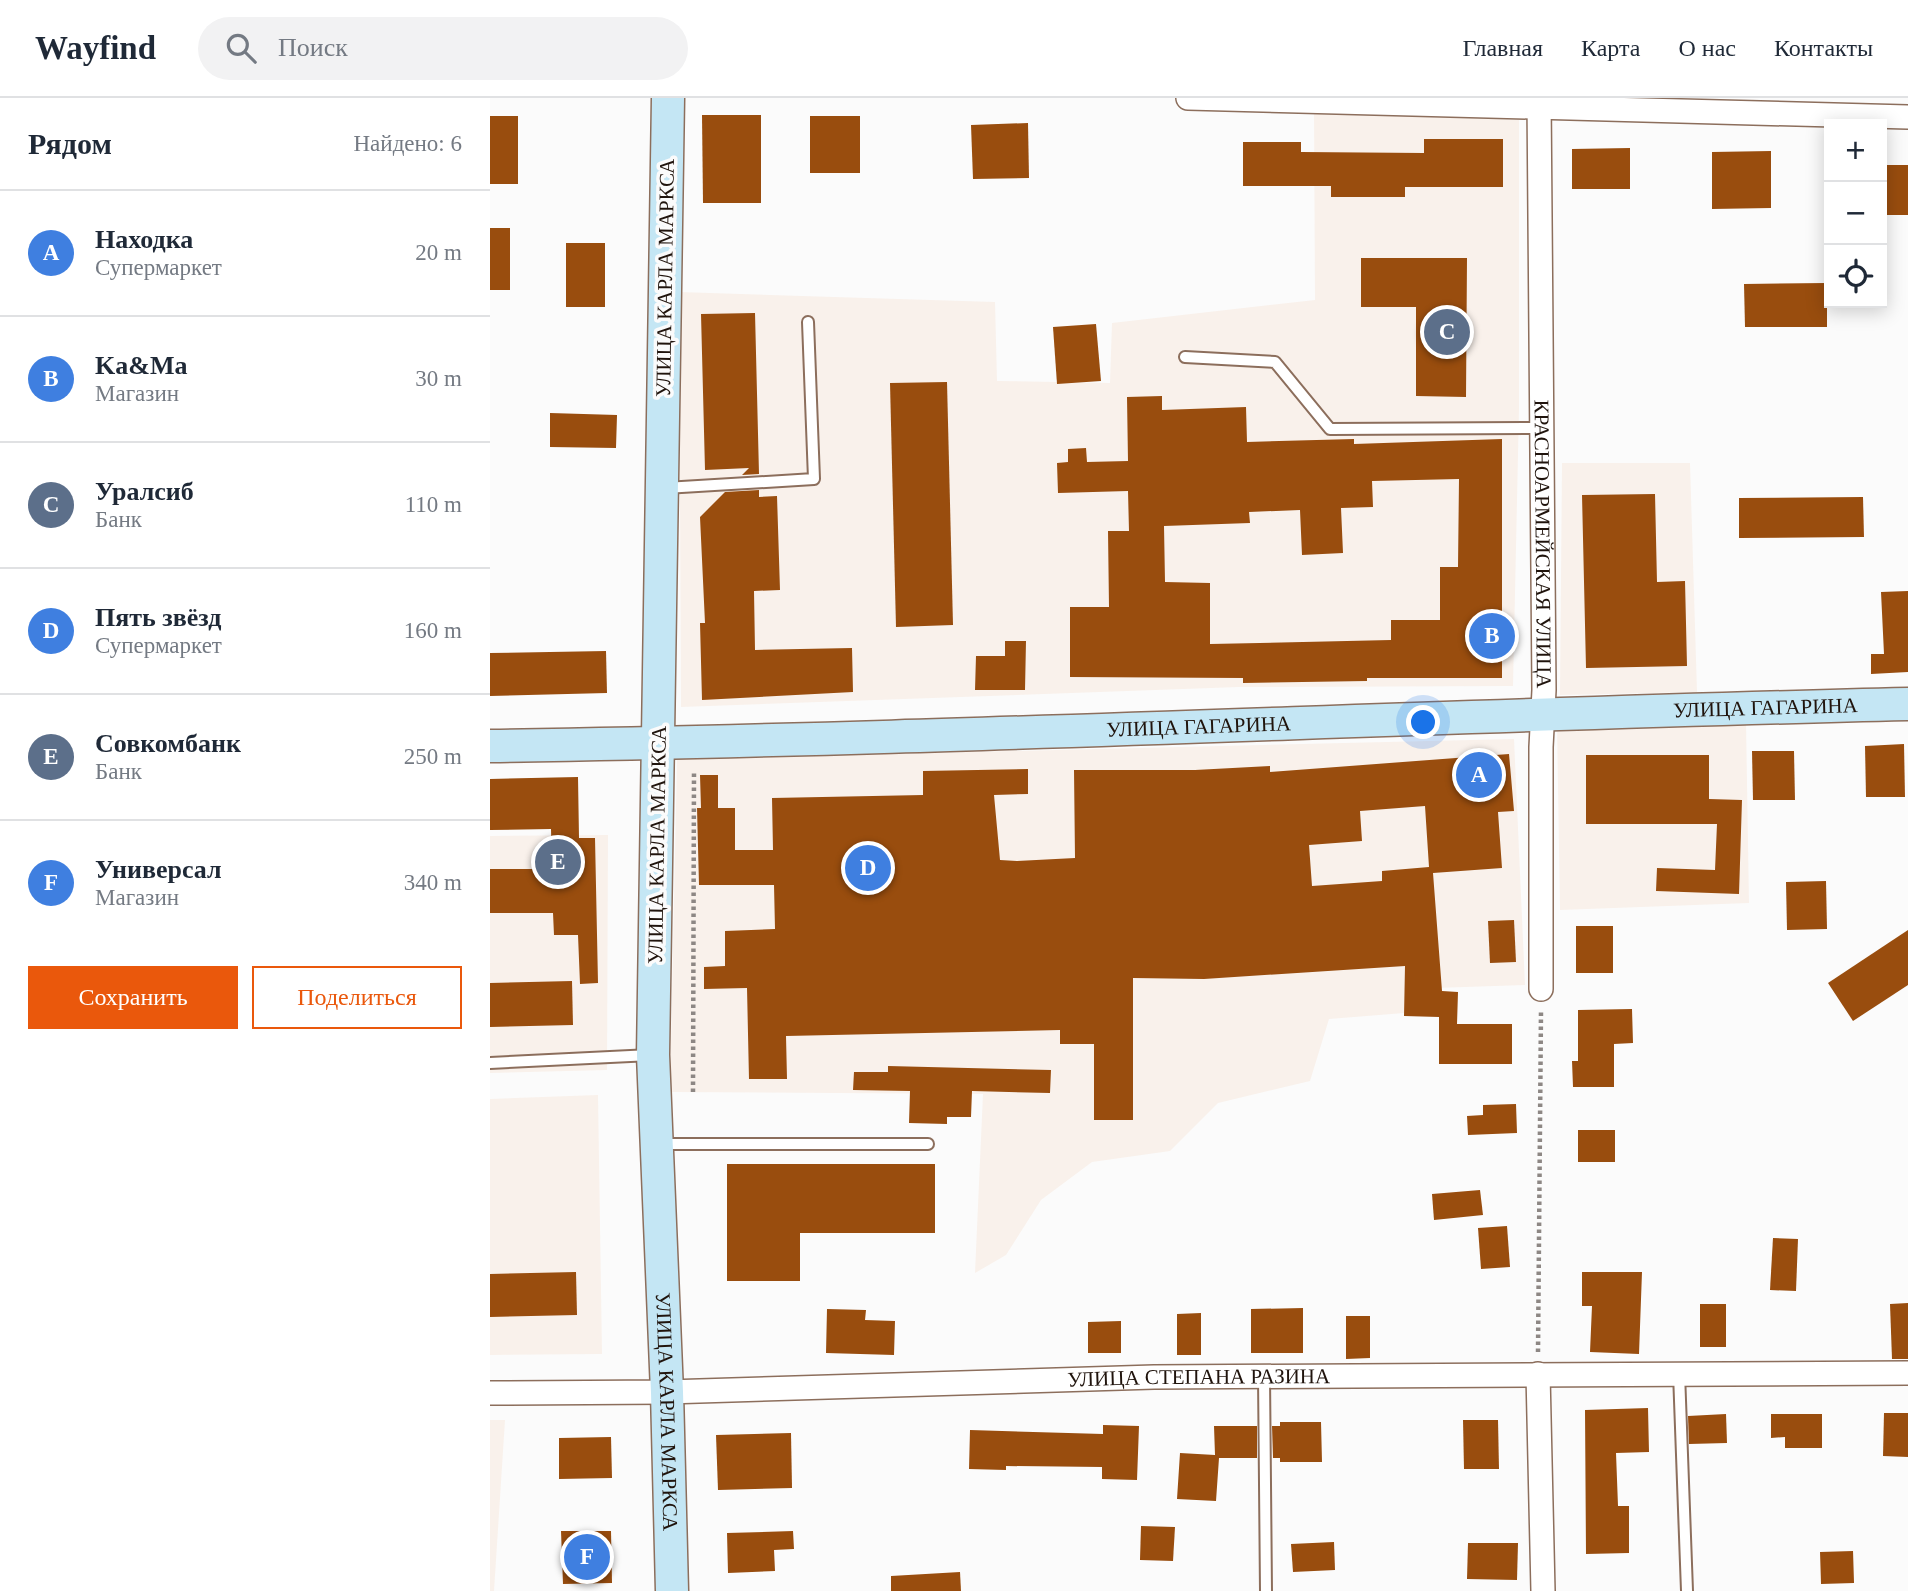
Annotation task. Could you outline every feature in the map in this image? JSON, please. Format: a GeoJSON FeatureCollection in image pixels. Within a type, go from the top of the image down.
{"type":"FeatureCollection","features":[{"type":"Feature","properties":{"kind":"main road","name":"УЛИЦА КАРЛА МАРКСА"},"geometry":{"type":"LineString","coordinates":[[668,98],[653,1055],[672,1591]]}},
{"type":"Feature","properties":{"kind":"main road","name":"УЛИЦА ГАГАРИНА"},"geometry":{"type":"LineString","coordinates":[[490,746],[659,743],[1544,712],[1908,704]]}},
{"type":"Feature","properties":{"kind":"street"},"geometry":{"type":"LineString","coordinates":[[1188,98],[1539,103],[1908,117]]}},
{"type":"Feature","properties":{"kind":"street","name":"КРАСНОАРМЕЙСКАЯ УЛИЦА"},"geometry":{"type":"LineString","coordinates":[[1539,103],[1544,712],[1541,747],[1541,989]]}},
{"type":"Feature","properties":{"kind":"street","name":"УЛИЦА СТЕПАНА РАЗИНА"},"geometry":{"type":"LineString","coordinates":[[490,1393],[667,1392],[1264,1376],[1908,1373]]}},
{"type":"Feature","properties":{"kind":"street"},"geometry":{"type":"LineString","coordinates":[[1538,1374],[1543,1591]]}},
{"type":"Feature","properties":{"kind":"lane"},"geometry":{"type":"LineString","coordinates":[[662,488],[814,479],[808,322]]}},
{"type":"Feature","properties":{"kind":"lane"},"geometry":{"type":"LineString","coordinates":[[1185,357],[1275,362],[1330,429],[1542,428]]}},
{"type":"Feature","properties":{"kind":"lane"},"geometry":{"type":"LineString","coordinates":[[490,1063],[653,1055]]}},
{"type":"Feature","properties":{"kind":"lane"},"geometry":{"type":"LineString","coordinates":[[655,1144],[928,1144]]}},
{"type":"Feature","properties":{"kind":"lane"},"geometry":{"type":"LineString","coordinates":[[1679,1373],[1687,1591]]}},
{"type":"Feature","properties":{"kind":"lane"},"geometry":{"type":"LineString","coordinates":[[1264,1376],[1266,1591]]}},
{"type":"Feature","properties":{"kind":"path"},"geometry":{"type":"LineString","coordinates":[[693,1092],[694,770]]}},
{"type":"Feature","properties":{"kind":"path"},"geometry":{"type":"LineString","coordinates":[[1538,1374],[1541,989]]}},
{"type":"Feature","properties":{"kind":"shaded area"},"geometry":{"type":"Polygon","coordinates":[[[1314,111],[1519,120],[1519,408],[1513,686],[1239,687],[681,707],[679,292],[995,302],[997,381],[1110,383],[1112,323],[1315,300],[1314,111]]]}},
{"type":"Feature","properties":{"kind":"shaded area"},"geometry":{"type":"Polygon","coordinates":[[[1562,463],[1690,463],[1697,692],[1560,695],[1562,463]]]}},
{"type":"Feature","properties":{"kind":"shaded area"},"geometry":{"type":"Polygon","coordinates":[[[1746,722],[1749,903],[1560,910],[1557,724],[1746,722]]]}},
{"type":"Feature","properties":{"kind":"shaded area"},"geometry":{"type":"Polygon","coordinates":[[[1514,739],[1525,985],[1405,989],[1404,1013],[1329,1019],[1310,1081],[1218,1103],[1170,1151],[1092,1162],[1041,1200],[1006,1255],[975,1273],[983,1094],[670,1092],[677,759],[1514,739]]]}},
{"type":"Feature","properties":{"kind":"shaded area"},"geometry":{"type":"Polygon","coordinates":[[[608,835],[607,1070],[490,1073],[490,836],[608,835]]]}},
{"type":"Feature","properties":{"kind":"shaded area"},"geometry":{"type":"Polygon","coordinates":[[[598,1095],[602,1354],[490,1355],[490,1099],[598,1095]]]}},
{"type":"Feature","properties":{"kind":"shaded area"},"geometry":{"type":"Polygon","coordinates":[[[490,1420],[505,1420],[494,1591],[490,1591],[490,1420]]]}},
{"type":"Feature","properties":{"kind":"building"},"geometry":{"type":"Polygon","coordinates":[[[702,115],[761,115],[761,203],[703,203],[702,115]]]}},
{"type":"Feature","properties":{"kind":"building"},"geometry":{"type":"Polygon","coordinates":[[[490,116],[518,116],[518,184],[490,184],[490,116]]]}},
{"type":"Feature","properties":{"kind":"building"},"geometry":{"type":"Polygon","coordinates":[[[810,116],[860,116],[860,173],[810,173],[810,116]]]}},
{"type":"Feature","properties":{"kind":"building"},"geometry":{"type":"Polygon","coordinates":[[[1028,123],[1029,178],[973,179],[971,125],[1028,123]]]}},
{"type":"Feature","properties":{"kind":"building"},"geometry":{"type":"Polygon","coordinates":[[[1424,139],[1503,139],[1503,187],[1405,187],[1405,197],[1331,197],[1331,186],[1243,186],[1243,142],[1301,142],[1301,152],[1424,153],[1424,139]]]}},
{"type":"Feature","properties":{"kind":"building"},"geometry":{"type":"Polygon","coordinates":[[[1630,148],[1630,189],[1572,189],[1572,149],[1630,148]]]}},
{"type":"Feature","properties":{"kind":"building"},"geometry":{"type":"Polygon","coordinates":[[[1771,151],[1771,208],[1712,209],[1712,152],[1771,151]]]}},
{"type":"Feature","properties":{"kind":"building"},"geometry":{"type":"Polygon","coordinates":[[[1887,165],[1908,165],[1908,215],[1887,215],[1887,165]]]}},
{"type":"Feature","properties":{"kind":"building"},"geometry":{"type":"Polygon","coordinates":[[[490,228],[510,228],[510,290],[490,290],[490,228]]]}},
{"type":"Feature","properties":{"kind":"building"},"geometry":{"type":"Polygon","coordinates":[[[566,243],[605,243],[605,307],[566,307],[566,243]]]}},
{"type":"Feature","properties":{"kind":"building"},"geometry":{"type":"Polygon","coordinates":[[[1361,258],[1467,258],[1466,397],[1416,396],[1416,307],[1361,307],[1361,258]]]}},
{"type":"Feature","properties":{"kind":"building"},"geometry":{"type":"Polygon","coordinates":[[[1824,283],[1827,327],[1745,327],[1744,284],[1824,283]]]}},
{"type":"Feature","properties":{"kind":"building"},"geometry":{"type":"Polygon","coordinates":[[[755,313],[759,474],[742,475],[749,468],[705,470],[701,314],[755,313]]]}},
{"type":"Feature","properties":{"kind":"building"},"geometry":{"type":"Polygon","coordinates":[[[1096,324],[1101,381],[1057,384],[1053,327],[1096,324]]]}},
{"type":"Feature","properties":{"kind":"building"},"geometry":{"type":"Polygon","coordinates":[[[947,382],[953,625],[896,627],[890,383],[947,382]]]}},
{"type":"Feature","properties":{"kind":"building"},"geometry":{"type":"Polygon","coordinates":[[[1162,396],[1162,410],[1246,407],[1247,442],[1354,439],[1354,444],[1502,439],[1502,678],[1367,678],[1367,681],[1243,683],[1243,678],[1070,677],[1070,607],[1109,607],[1108,531],[1129,531],[1128,491],[1058,493],[1057,463],[1068,462],[1068,449],[1086,448],[1087,462],[1128,461],[1127,397],[1162,396]],[[1459,479],[1372,481],[1373,507],[1341,508],[1343,553],[1302,555],[1300,510],[1249,512],[1250,523],[1164,526],[1165,582],[1210,583],[1210,644],[1391,640],[1391,620],[1440,620],[1440,567],[1458,567],[1459,479]]]}},
{"type":"Feature","properties":{"kind":"building"},"geometry":{"type":"Polygon","coordinates":[[[550,413],[617,415],[616,448],[550,447],[550,413]]]}},
{"type":"Feature","properties":{"kind":"building"},"geometry":{"type":"Polygon","coordinates":[[[759,490],[759,497],[777,496],[780,590],[754,591],[755,650],[852,648],[853,692],[702,700],[700,623],[705,623],[700,517],[725,492],[759,490]]]}},
{"type":"Feature","properties":{"kind":"building"},"geometry":{"type":"Polygon","coordinates":[[[1655,494],[1657,582],[1685,581],[1687,666],[1586,668],[1582,495],[1655,494]]]}},
{"type":"Feature","properties":{"kind":"building"},"geometry":{"type":"Polygon","coordinates":[[[1863,497],[1864,537],[1739,538],[1739,498],[1863,497]]]}},
{"type":"Feature","properties":{"kind":"building"},"geometry":{"type":"Polygon","coordinates":[[[1908,591],[1908,672],[1871,674],[1871,654],[1884,654],[1881,592],[1908,591]]]}},
{"type":"Feature","properties":{"kind":"building"},"geometry":{"type":"Polygon","coordinates":[[[1005,641],[1026,641],[1025,690],[975,690],[976,656],[1005,656],[1005,641]]]}},
{"type":"Feature","properties":{"kind":"building"},"geometry":{"type":"Polygon","coordinates":[[[606,651],[607,693],[490,696],[490,653],[606,651]]]}},
{"type":"Feature","properties":{"kind":"building"},"geometry":{"type":"Polygon","coordinates":[[[1904,744],[1905,797],[1866,797],[1865,746],[1904,744]]]}},
{"type":"Feature","properties":{"kind":"building"},"geometry":{"type":"Polygon","coordinates":[[[1752,751],[1794,751],[1795,800],[1753,800],[1752,751]]]}},
{"type":"Feature","properties":{"kind":"building"},"geometry":{"type":"Polygon","coordinates":[[[1509,754],[1514,811],[1498,812],[1502,868],[1433,873],[1442,991],[1458,992],[1457,1024],[1512,1024],[1512,1064],[1439,1064],[1439,1017],[1404,1016],[1405,966],[1204,979],[1133,978],[1133,1120],[1094,1120],[1094,1044],[1060,1044],[1060,1030],[786,1036],[787,1079],[749,1079],[747,988],[704,989],[704,967],[725,966],[725,931],[775,929],[774,885],[699,885],[697,808],[701,808],[700,775],[718,775],[718,808],[735,808],[735,850],[773,850],[772,798],[923,795],[923,771],[1028,769],[1028,794],[994,795],[1000,860],[1017,861],[1075,858],[1074,770],[1195,770],[1270,766],[1270,772],[1509,754]],[[1425,806],[1360,811],[1362,841],[1309,845],[1312,886],[1382,881],[1382,871],[1429,867],[1425,806]]]}},
{"type":"Feature","properties":{"kind":"building"},"geometry":{"type":"Polygon","coordinates":[[[1586,755],[1709,755],[1709,799],[1742,800],[1739,894],[1656,891],[1657,868],[1715,870],[1717,824],[1586,824],[1586,755]]]}},
{"type":"Feature","properties":{"kind":"building"},"geometry":{"type":"Polygon","coordinates":[[[578,777],[579,838],[595,838],[598,983],[580,984],[578,935],[554,935],[553,913],[490,913],[490,869],[552,869],[551,829],[490,830],[490,779],[578,777]]]}},
{"type":"Feature","properties":{"kind":"building"},"geometry":{"type":"Polygon","coordinates":[[[1826,881],[1827,929],[1787,930],[1786,882],[1826,881]]]}},
{"type":"Feature","properties":{"kind":"building"},"geometry":{"type":"Polygon","coordinates":[[[1514,920],[1516,962],[1490,963],[1488,921],[1514,920]]]}},
{"type":"Feature","properties":{"kind":"building"},"geometry":{"type":"Polygon","coordinates":[[[1576,926],[1613,926],[1613,973],[1576,973],[1576,926]]]}},
{"type":"Feature","properties":{"kind":"building"},"geometry":{"type":"Polygon","coordinates":[[[1908,930],[1908,985],[1853,1021],[1828,983],[1908,930]]]}},
{"type":"Feature","properties":{"kind":"building"},"geometry":{"type":"Polygon","coordinates":[[[572,981],[573,1025],[490,1027],[490,983],[572,981]]]}},
{"type":"Feature","properties":{"kind":"building"},"geometry":{"type":"Polygon","coordinates":[[[1632,1009],[1633,1043],[1614,1044],[1614,1087],[1573,1087],[1572,1061],[1578,1061],[1578,1010],[1632,1009]]]}},
{"type":"Feature","properties":{"kind":"building"},"geometry":{"type":"Polygon","coordinates":[[[888,1066],[1051,1070],[1050,1093],[972,1091],[971,1117],[947,1117],[947,1124],[909,1123],[910,1091],[853,1090],[854,1072],[888,1072],[888,1066]]]}},
{"type":"Feature","properties":{"kind":"building"},"geometry":{"type":"Polygon","coordinates":[[[1516,1104],[1517,1133],[1468,1135],[1467,1116],[1483,1115],[1483,1105],[1516,1104]]]}},
{"type":"Feature","properties":{"kind":"building"},"geometry":{"type":"Polygon","coordinates":[[[1578,1130],[1615,1130],[1615,1162],[1578,1162],[1578,1130]]]}},
{"type":"Feature","properties":{"kind":"building"},"geometry":{"type":"Polygon","coordinates":[[[727,1164],[935,1164],[935,1233],[800,1233],[800,1281],[727,1281],[727,1164]]]}},
{"type":"Feature","properties":{"kind":"building"},"geometry":{"type":"Polygon","coordinates":[[[1480,1190],[1483,1215],[1434,1220],[1432,1194],[1480,1190]]]}},
{"type":"Feature","properties":{"kind":"building"},"geometry":{"type":"Polygon","coordinates":[[[1507,1226],[1510,1267],[1481,1269],[1478,1228],[1507,1226]]]}},
{"type":"Feature","properties":{"kind":"building"},"geometry":{"type":"Polygon","coordinates":[[[1773,1238],[1798,1239],[1796,1291],[1770,1290],[1773,1238]]]}},
{"type":"Feature","properties":{"kind":"building"},"geometry":{"type":"Polygon","coordinates":[[[576,1272],[577,1315],[490,1317],[490,1274],[576,1272]]]}},
{"type":"Feature","properties":{"kind":"building"},"geometry":{"type":"Polygon","coordinates":[[[1582,1272],[1642,1272],[1639,1354],[1590,1352],[1592,1306],[1582,1306],[1582,1272]]]}},
{"type":"Feature","properties":{"kind":"building"},"geometry":{"type":"Polygon","coordinates":[[[1908,1303],[1908,1359],[1892,1359],[1890,1304],[1908,1303]]]}},
{"type":"Feature","properties":{"kind":"building"},"geometry":{"type":"Polygon","coordinates":[[[1700,1304],[1726,1304],[1726,1347],[1700,1347],[1700,1304]]]}},
{"type":"Feature","properties":{"kind":"building"},"geometry":{"type":"Polygon","coordinates":[[[1303,1308],[1303,1353],[1251,1353],[1251,1309],[1303,1308]]]}},
{"type":"Feature","properties":{"kind":"building"},"geometry":{"type":"Polygon","coordinates":[[[827,1309],[866,1310],[865,1320],[895,1321],[894,1355],[826,1353],[827,1309]]]}},
{"type":"Feature","properties":{"kind":"building"},"geometry":{"type":"Polygon","coordinates":[[[1201,1313],[1201,1355],[1177,1355],[1177,1314],[1201,1313]]]}},
{"type":"Feature","properties":{"kind":"building"},"geometry":{"type":"Polygon","coordinates":[[[1346,1316],[1370,1316],[1370,1358],[1346,1359],[1346,1316]]]}},
{"type":"Feature","properties":{"kind":"building"},"geometry":{"type":"Polygon","coordinates":[[[1121,1321],[1121,1353],[1088,1353],[1088,1322],[1121,1321]]]}},
{"type":"Feature","properties":{"kind":"building"},"geometry":{"type":"Polygon","coordinates":[[[1648,1408],[1649,1452],[1616,1453],[1618,1506],[1629,1506],[1629,1553],[1586,1554],[1585,1410],[1648,1408]]]}},
{"type":"Feature","properties":{"kind":"building"},"geometry":{"type":"Polygon","coordinates":[[[1884,1413],[1908,1413],[1908,1457],[1883,1456],[1884,1413]]]}},
{"type":"Feature","properties":{"kind":"building"},"geometry":{"type":"Polygon","coordinates":[[[1726,1414],[1727,1443],[1689,1444],[1688,1416],[1726,1414]]]}},
{"type":"Feature","properties":{"kind":"building"},"geometry":{"type":"Polygon","coordinates":[[[1771,1414],[1822,1414],[1822,1448],[1785,1448],[1785,1437],[1771,1438],[1771,1414]]]}},
{"type":"Feature","properties":{"kind":"building"},"geometry":{"type":"Polygon","coordinates":[[[1463,1420],[1498,1420],[1499,1469],[1464,1469],[1463,1420]]]}},
{"type":"Feature","properties":{"kind":"building"},"geometry":{"type":"Polygon","coordinates":[[[1280,1422],[1321,1422],[1322,1462],[1280,1462],[1280,1458],[1273,1458],[1272,1426],[1280,1426],[1280,1422]]]}},
{"type":"Feature","properties":{"kind":"building"},"geometry":{"type":"Polygon","coordinates":[[[1103,1425],[1139,1426],[1137,1480],[1102,1479],[1102,1467],[1006,1466],[1006,1470],[969,1469],[970,1430],[1103,1434],[1103,1425]]]}},
{"type":"Feature","properties":{"kind":"building"},"geometry":{"type":"Polygon","coordinates":[[[1214,1426],[1257,1426],[1257,1458],[1219,1458],[1216,1501],[1177,1499],[1180,1453],[1215,1455],[1214,1426]]]}},
{"type":"Feature","properties":{"kind":"building"},"geometry":{"type":"Polygon","coordinates":[[[791,1433],[792,1488],[718,1490],[716,1435],[791,1433]]]}},
{"type":"Feature","properties":{"kind":"building"},"geometry":{"type":"Polygon","coordinates":[[[611,1437],[612,1478],[559,1479],[559,1438],[611,1437]]]}},
{"type":"Feature","properties":{"kind":"building"},"geometry":{"type":"Polygon","coordinates":[[[1141,1526],[1175,1527],[1173,1561],[1140,1560],[1141,1526]]]}},
{"type":"Feature","properties":{"kind":"building"},"geometry":{"type":"Polygon","coordinates":[[[561,1531],[611,1531],[612,1583],[563,1584],[561,1531]]]}},
{"type":"Feature","properties":{"kind":"building"},"geometry":{"type":"Polygon","coordinates":[[[793,1531],[794,1549],[774,1550],[775,1571],[728,1573],[727,1533],[793,1531]]]}},
{"type":"Feature","properties":{"kind":"building"},"geometry":{"type":"Polygon","coordinates":[[[1334,1542],[1335,1570],[1293,1572],[1291,1544],[1334,1542]]]}},
{"type":"Feature","properties":{"kind":"building"},"geometry":{"type":"Polygon","coordinates":[[[1468,1543],[1518,1543],[1517,1580],[1467,1579],[1468,1543]]]}},
{"type":"Feature","properties":{"kind":"building"},"geometry":{"type":"Polygon","coordinates":[[[1853,1551],[1854,1583],[1821,1584],[1820,1552],[1853,1551]]]}},
{"type":"Feature","properties":{"kind":"building"},"geometry":{"type":"Polygon","coordinates":[[[960,1572],[961,1591],[891,1591],[891,1576],[960,1572]]]}},
{"type":"Feature","properties":{"kind":"place","name":"Уралсиб"},"geometry":{"type":"Point","coordinates":[1447,332]}},
{"type":"Feature","properties":{"kind":"place","name":"Ka&Ma"},"geometry":{"type":"Point","coordinates":[1492,636]}},
{"type":"Feature","properties":{"kind":"place","name":"Находка"},"geometry":{"type":"Point","coordinates":[1479,775]}},
{"type":"Feature","properties":{"kind":"place","name":"Совкомбанк"},"geometry":{"type":"Point","coordinates":[558,862]}},
{"type":"Feature","properties":{"kind":"place","name":"Пять звёзд"},"geometry":{"type":"Point","coordinates":[868,868]}},
{"type":"Feature","properties":{"kind":"place","name":"Универсал"},"geometry":{"type":"Point","coordinates":[587,1557]}}]}
